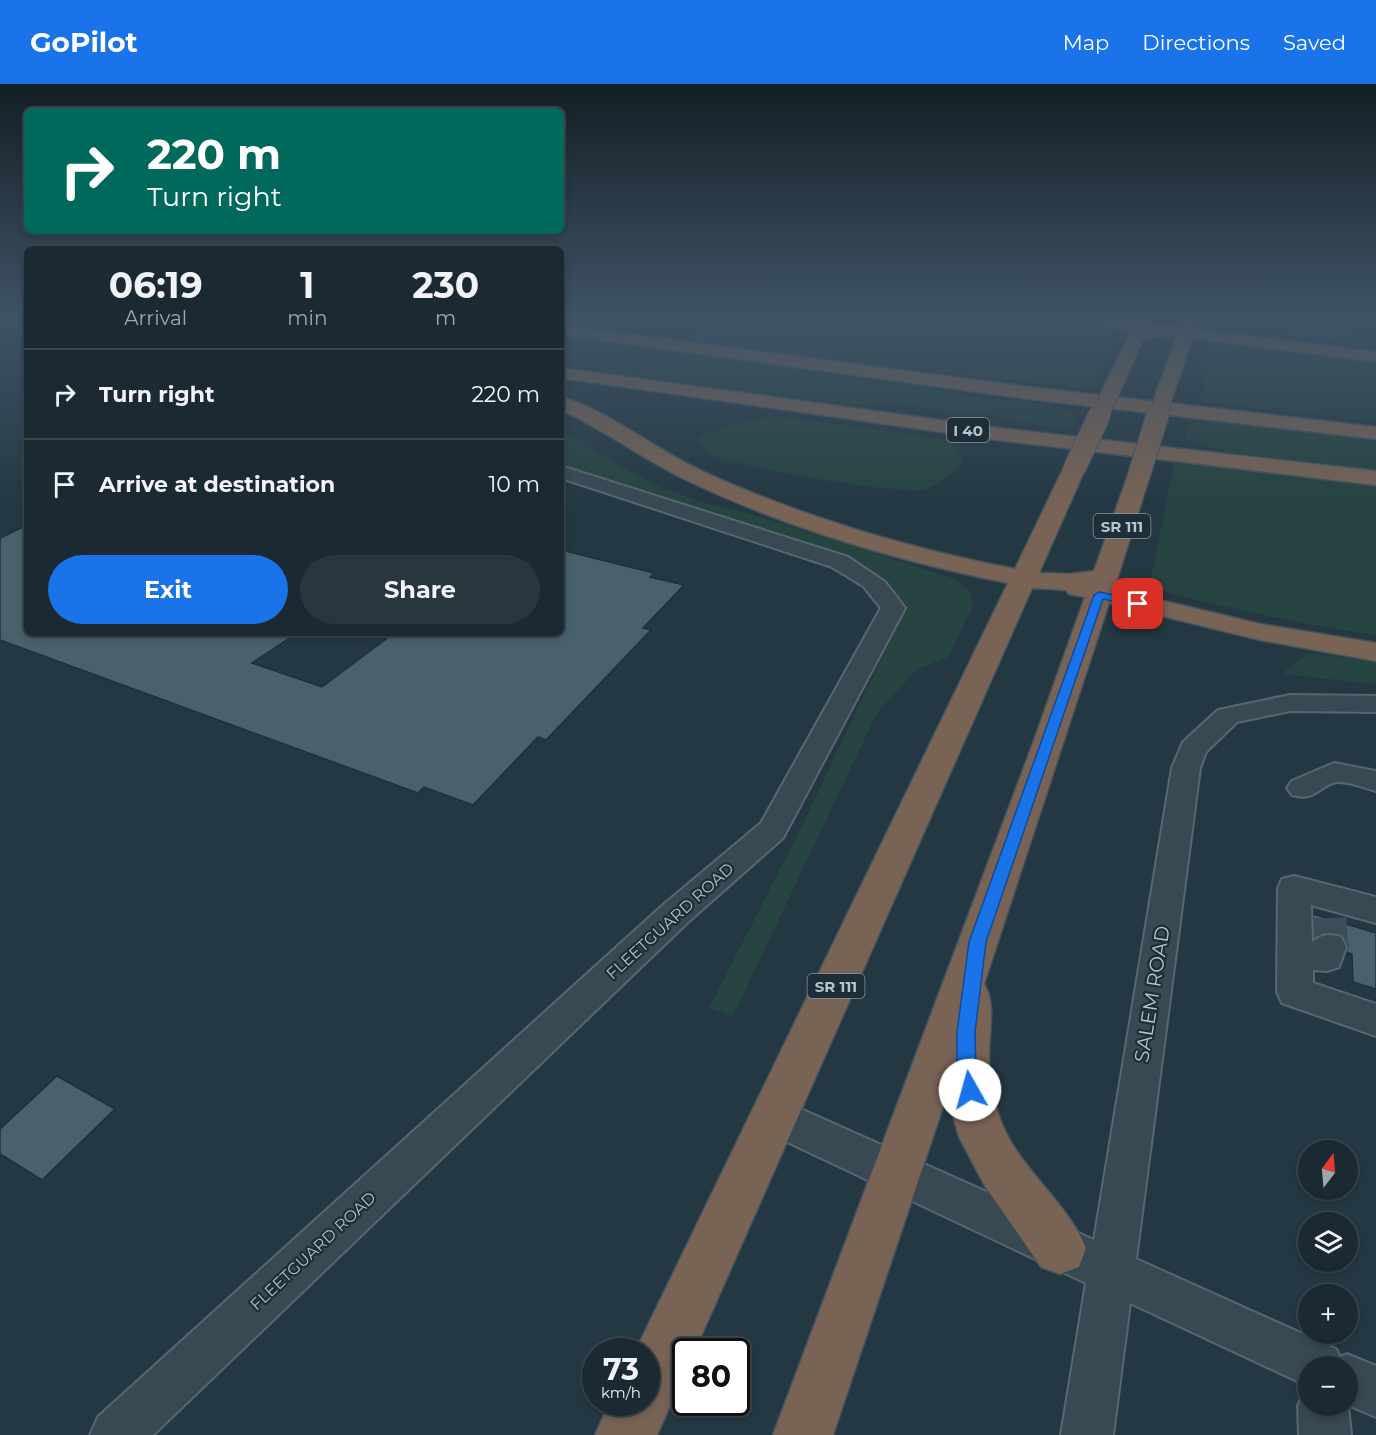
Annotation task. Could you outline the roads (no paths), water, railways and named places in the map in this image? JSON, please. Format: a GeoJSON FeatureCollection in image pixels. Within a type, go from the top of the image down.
{"type":"FeatureCollection","features":[{"type":"Feature","properties":{"kind":"highway","name":"I 40"},"geometry":{"type":"LineString","coordinates":[[604,379],[998,434],[1376,478]]}},
{"type":"Feature","properties":{"kind":"highway"},"geometry":{"type":"LineString","coordinates":[[929,379],[1376,433]]}},
{"type":"Feature","properties":{"kind":"highway","name":"SR 111"},"geometry":{"type":"LineString","coordinates":[[660,1362],[776,1117],[1117,379]]}},
{"type":"Feature","properties":{"kind":"highway","name":"SR 111"},"geometry":{"type":"LineString","coordinates":[[805,1423],[1084,642],[1090,585],[1139,476],[1170,379]]}},
{"type":"Feature","properties":{"kind":"highway"},"geometry":{"type":"LineString","coordinates":[[564,405],[688,472],[742,498],[888,547],[957,565],[1031,565],[1176,612],[1260,632],[1376,652]]}},
{"type":"Feature","properties":{"kind":"highway"},"geometry":{"type":"LineString","coordinates":[[957,565],[991,587],[1006,619]]}},
{"type":"Feature","properties":{"kind":"highway"},"geometry":{"type":"LineString","coordinates":[[1084,642],[1113,621],[1129,616],[1176,612]]}},
{"type":"Feature","properties":{"kind":"highway"},"geometry":{"type":"LineString","coordinates":[[977,942],[966,1032],[966,1074],[977,1122],[1000,1165],[1060,1248]]}},
{"type":"Feature","properties":{"kind":"highway"},"geometry":{"type":"LineString","coordinates":[[625,1435],[635,1416]]}},
{"type":"Feature","properties":{"kind":"street","name":"FLEETGUARD ROAD"},"geometry":{"type":"LineString","coordinates":[[116,1435],[675,914],[772,830],[893,608],[882,590],[864,574],[840,562],[564,473]]}},
{"type":"Feature","properties":{"kind":"street","name":"SALEM ROAD"},"geometry":{"type":"LineString","coordinates":[[1087,1435],[1186,768],[1193,748],[1228,716],[1290,703],[1376,704]]}},
{"type":"Feature","properties":{"kind":"street"},"geometry":{"type":"LineString","coordinates":[[1302,788],[1334,772],[1376,781]]}},
{"type":"Feature","properties":{"kind":"street"},"geometry":{"type":"LineString","coordinates":[[1376,910],[1294,888],[1295,992],[1376,1020]]}},
{"type":"Feature","properties":{"kind":"street"},"geometry":{"type":"LineString","coordinates":[[1294,897],[1318,906],[1328,933],[1327,957],[1294,955]]}},
{"type":"Feature","properties":{"kind":"street"},"geometry":{"type":"LineString","coordinates":[[776,1117],[1298,1356]]}},
{"type":"Feature","properties":{"kind":"street"},"geometry":{"type":"LineString","coordinates":[[1358,1384],[1376,1392]]}},
{"type":"Feature","properties":{"kind":"street"},"geometry":{"type":"LineString","coordinates":[[1324,1416],[1325,1435]]}},
{"type":"Feature","properties":{"kind":"tunnel"},"geometry":{"type":"LineString","coordinates":[[1328,918],[1329,947]]}}]}
